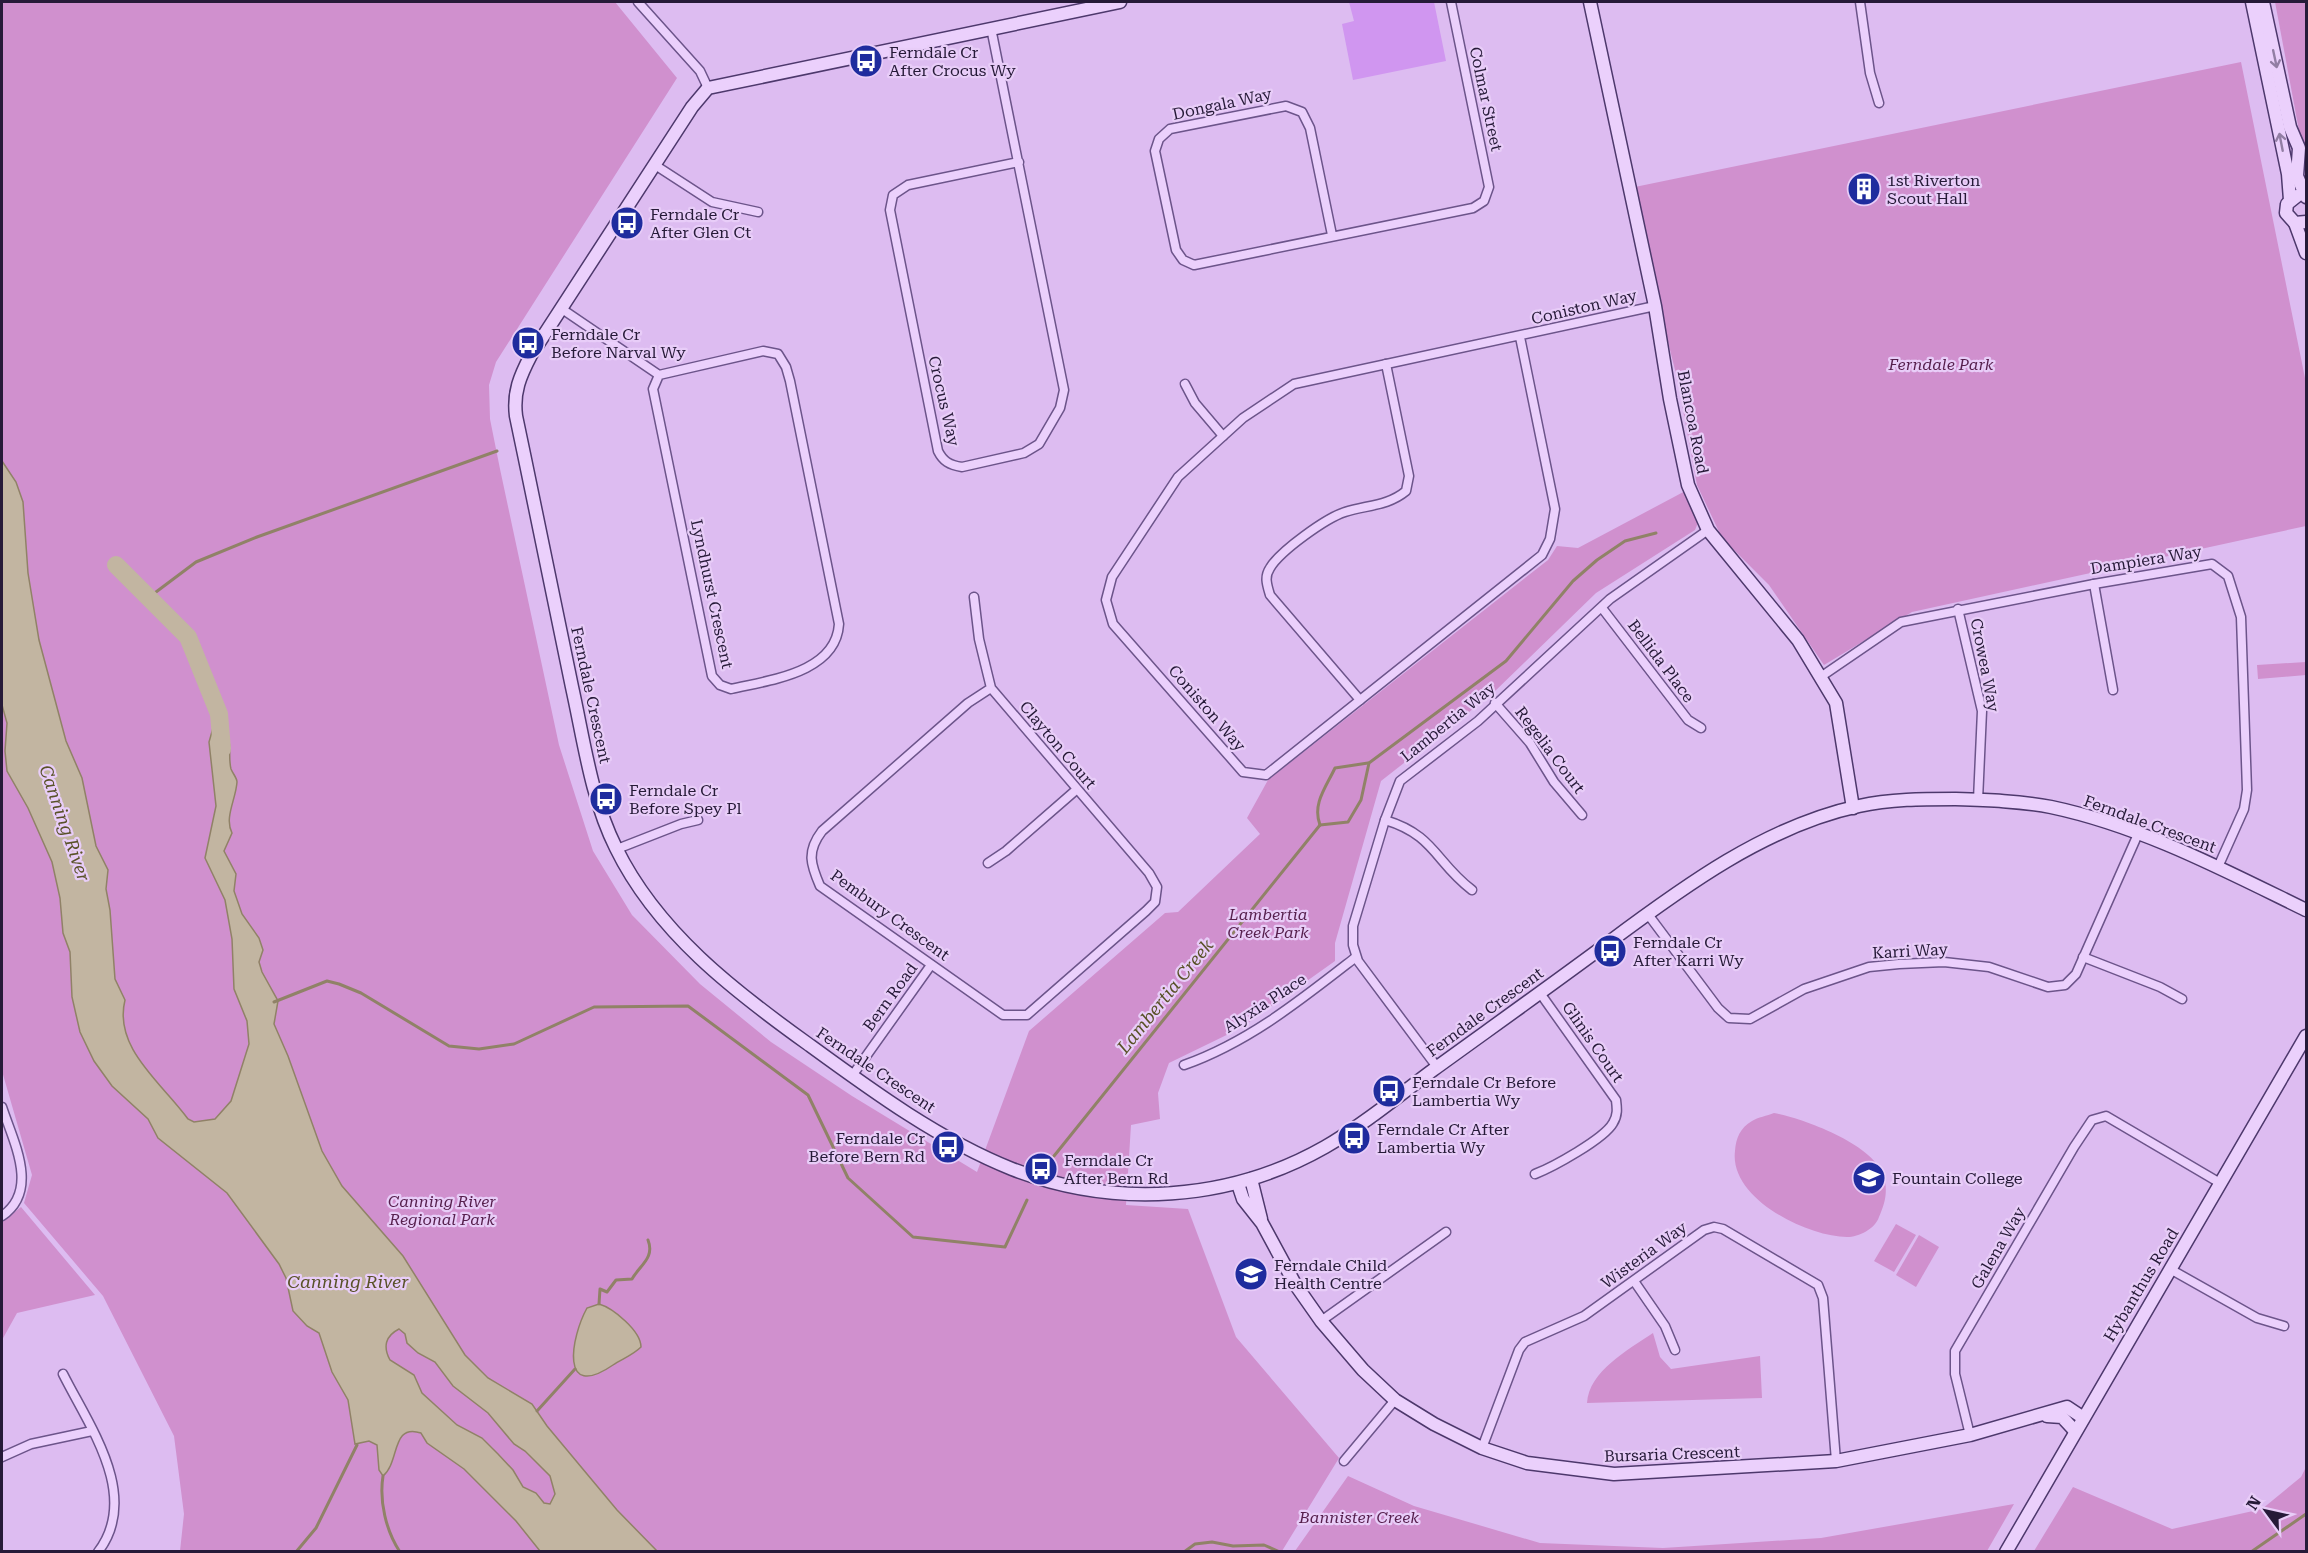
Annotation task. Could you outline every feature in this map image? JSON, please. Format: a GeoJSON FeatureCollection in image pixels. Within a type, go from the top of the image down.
{"type":"FeatureCollection","features":[{"type":"Feature","properties":{"kind":"street"},"geometry":{"type":"LineString","coordinates":[[638,2],[700,71],[708,88],[1120,2]]}},
{"type":"Feature","properties":{"kind":"street","name":"Colmar Street"},"geometry":{"type":"LineString","coordinates":[[1451,2],[1489,187],[1484,201]]}},
{"type":"Feature","properties":{"kind":"street","name":"Blancoa Road"},"geometry":{"type":"LineString","coordinates":[[1590,2],[1655,306],[1670,399],[1688,485],[1708,530],[1798,640],[1822,676],[1836,703],[1853,808]]}},
{"type":"Feature","properties":{"kind":"street"},"geometry":{"type":"LineString","coordinates":[[1860,2],[1870,73],[1879,103]]}},
{"type":"Feature","properties":{"kind":"street"},"geometry":{"type":"LineString","coordinates":[[2252,2],[2288,174],[2290,200],[2286,213],[2301,223],[2307,253]]}},
{"type":"Feature","properties":{"kind":"street"},"geometry":{"type":"LineString","coordinates":[[2263,2],[2290,127],[2299,148],[2297,176],[2307,197]]}},
{"type":"Feature","properties":{"kind":"street","name":"Crocus Way"},"geometry":{"type":"LineString","coordinates":[[991,28],[1019,162],[1064,390],[1063,399],[1039,444],[1024,453],[954,466],[943,461],[938,451],[890,210],[893,195],[908,185],[1019,162]]}},
{"type":"Feature","properties":{"kind":"street","name":"Ferndale Crescent"},"geometry":{"type":"LineString","coordinates":[[708,88],[692,107],[522,372],[514,402],[588,765],[600,807],[617,849],[650,902],[701,959],[759,1009],[852,1076],[948,1137],[1011,1168],[1055,1182],[1108,1192],[1146,1195],[1197,1192],[1238,1184],[1289,1165],[1334,1142],[1647,913],[1701,878],[1773,837],[1817,818],[1853,808],[1914,800],[1978,800],[2043,805],[2138,834],[2218,867],[2307,910]]}},
{"type":"Feature","properties":{"kind":"street","name":"Dongala Way"},"geometry":{"type":"LineString","coordinates":[[1332,235],[1310,128],[1302,112],[1286,106],[1170,129],[1159,139],[1155,151],[1176,250],[1183,260],[1194,265],[1473,208],[1484,201]]}},
{"type":"Feature","properties":{"kind":"street"},"geometry":{"type":"LineString","coordinates":[[655,165],[712,202],[758,212]]}},
{"type":"Feature","properties":{"kind":"street"},"geometry":{"type":"LineString","coordinates":[[2290,200],[2298,196],[2307,197]]}},
{"type":"Feature","properties":{"kind":"street","name":"Coniston Way"},"geometry":{"type":"LineString","coordinates":[[1520,337],[1555,509],[1550,539],[1542,555],[1266,775],[1254,776],[1243,772],[1113,624],[1106,600],[1112,577],[1178,477],[1243,418],[1294,384],[1655,306]]}},
{"type":"Feature","properties":{"kind":"street"},"geometry":{"type":"LineString","coordinates":[[562,309],[659,375]]}},
{"type":"Feature","properties":{"kind":"street","name":"Lyndhurst Crescent"},"geometry":{"type":"LineString","coordinates":[[764,351],[778,354],[786,368],[839,624],[838,635],[831,648],[804,670],[731,689],[720,685],[712,676],[653,389],[659,375],[764,351]]}},
{"type":"Feature","properties":{"kind":"street"},"geometry":{"type":"LineString","coordinates":[[1360,700],[1270,595],[1266,582],[1270,567],[1314,528],[1345,512],[1395,501],[1406,491],[1409,476],[1386,364]]}},
{"type":"Feature","properties":{"kind":"street"},"geometry":{"type":"LineString","coordinates":[[1185,384],[1195,403],[1223,436]]}},
{"type":"Feature","properties":{"kind":"street","name":"Lambertia Way"},"geometry":{"type":"LineString","coordinates":[[1356,957],[1353,945],[1353,926],[1394,792],[1409,772],[1478,721],[1610,599],[1708,530]]}},
{"type":"Feature","properties":{"kind":"street","name":"Dampiera Way"},"geometry":{"type":"LineString","coordinates":[[1822,676],[1901,622],[1958,609],[2211,564],[2228,576],[2241,618],[2247,790],[2244,810],[2218,867]]}},
{"type":"Feature","properties":{"kind":"street"},"geometry":{"type":"LineString","coordinates":[[2094,584],[2113,690]]}},
{"type":"Feature","properties":{"kind":"street","name":"Clayton Court"},"geometry":{"type":"LineString","coordinates":[[974,597],[981,648],[991,688],[1149,873],[1157,887],[1158,894]]}},
{"type":"Feature","properties":{"kind":"street","name":"Bellida Place"},"geometry":{"type":"LineString","coordinates":[[1602,608],[1688,720],[1701,728]]}},
{"type":"Feature","properties":{"kind":"street","name":"Crowea Way"},"geometry":{"type":"LineString","coordinates":[[1958,609],[1982,711],[1978,800]]}},
{"type":"Feature","properties":{"kind":"street","name":"Pembury Crescent"},"geometry":{"type":"LineString","coordinates":[[991,688],[968,704],[822,831],[816,839],[810,862],[820,886],[1003,1014],[1015,1017],[1027,1015],[1146,911],[1158,894]]}},
{"type":"Feature","properties":{"kind":"street","name":"Regelia Court"},"geometry":{"type":"LineString","coordinates":[[1495,703],[1530,744],[1554,782],[1582,815]]}},
{"type":"Feature","properties":{"kind":"street"},"geometry":{"type":"LineString","coordinates":[[988,863],[1006,851],[1076,790]]}},
{"type":"Feature","properties":{"kind":"street"},"geometry":{"type":"LineString","coordinates":[[617,849],[681,824],[698,820]]}},
{"type":"Feature","properties":{"kind":"street"},"geometry":{"type":"LineString","coordinates":[[1384,820],[1400,824],[1423,837],[1458,879],[1472,890]]}},
{"type":"Feature","properties":{"kind":"street","name":"Karri Way"},"geometry":{"type":"LineString","coordinates":[[1647,913],[1718,1008],[1729,1018],[1738,1020],[1750,1019],[1804,989],[1869,968],[1944,962],[1989,967],[2048,987],[2065,985],[2076,975],[2138,834]]}},
{"type":"Feature","properties":{"kind":"street"},"geometry":{"type":"LineString","coordinates":[[1356,957],[1437,1067]]}},
{"type":"Feature","properties":{"kind":"street","name":"Alyxia Place"},"geometry":{"type":"LineString","coordinates":[[1184,1065],[1208,1056],[1275,1018],[1356,957]]}},
{"type":"Feature","properties":{"kind":"street"},"geometry":{"type":"LineString","coordinates":[[2083,957],[2160,987],[2182,999]]}},
{"type":"Feature","properties":{"kind":"street","name":"Bern Road"},"geometry":{"type":"LineString","coordinates":[[852,1076],[931,965]]}},
{"type":"Feature","properties":{"kind":"street","name":"Glinis Court"},"geometry":{"type":"LineString","coordinates":[[1535,1174],[1559,1164],[1609,1128],[1617,1111],[1616,1100],[1540,993]]}},
{"type":"Feature","properties":{"kind":"street","name":"Hybanthus Road"},"geometry":{"type":"LineString","coordinates":[[2006,1551],[2082,1417],[2307,1036]]}},
{"type":"Feature","properties":{"kind":"street"},"geometry":{"type":"LineString","coordinates":[[2,1107],[21,1166],[22,1183],[16,1202],[2,1216]]}},
{"type":"Feature","properties":{"kind":"street","name":"Galena Way"},"geometry":{"type":"LineString","coordinates":[[1970,1435],[1955,1374],[1955,1351],[2092,1120],[2106,1116],[2220,1183]]}},
{"type":"Feature","properties":{"kind":"street","name":"Bursaria Crescent"},"geometry":{"type":"LineString","coordinates":[[1251,1179],[1262,1223]]}},
{"type":"Feature","properties":{"kind":"street","name":"Bursaria Crescent"},"geometry":{"type":"LineString","coordinates":[[1238,1184],[1243,1199],[1262,1223],[1295,1284],[1321,1321],[1363,1370],[1395,1400],[1434,1424],[1482,1448],[1527,1463],[1614,1474],[1836,1461],[1970,1435],[2067,1407],[2082,1417]]}},
{"type":"Feature","properties":{"kind":"street","name":"Wisteria Way"},"geometry":{"type":"LineString","coordinates":[[1482,1448],[1519,1350],[1525,1342],[1584,1316],[1704,1230],[1714,1227],[1723,1229],[1818,1285],[1823,1298],[1836,1461]]}},
{"type":"Feature","properties":{"kind":"street"},"geometry":{"type":"LineString","coordinates":[[1321,1321],[1446,1232]]}},
{"type":"Feature","properties":{"kind":"street"},"geometry":{"type":"LineString","coordinates":[[2170,1269],[2257,1318],[2284,1326]]}},
{"type":"Feature","properties":{"kind":"street"},"geometry":{"type":"LineString","coordinates":[[1634,1281],[1665,1326],[1675,1350]]}},
{"type":"Feature","properties":{"kind":"street"},"geometry":{"type":"LineString","coordinates":[[63,1374],[106,1460],[114,1487],[115,1513],[108,1538],[98,1551]]}},
{"type":"Feature","properties":{"kind":"street"},"geometry":{"type":"LineString","coordinates":[[1344,1461],[1395,1400]]}},
{"type":"Feature","properties":{"kind":"street","name":"Bursaria Crescent"},"geometry":{"type":"LineString","coordinates":[[2040,1416],[2062,1417],[2075,1431]]}},
{"type":"Feature","properties":{"kind":"street"},"geometry":{"type":"LineString","coordinates":[[2,1457],[31,1444],[92,1431]]}},
{"type":"Feature","properties":{"kind":"green space","name":"Canning River Regional Park"},"geometry":{"type":"Polygon","coordinates":[[[2,2],[615,2],[677,78],[496,362],[489,385],[490,419],[559,745],[593,851],[632,915],[700,984],[771,1042],[852,1096],[977,1172],[1029,1031],[1165,913],[1178,912],[1260,834],[1247,818],[1268,780],[1548,560],[1557,546],[1578,548],[1689,489],[1701,515],[1695,530],[1596,593],[1492,694],[1381,781],[1335,943],[1335,961],[1241,1028],[1169,1063],[1158,1093],[1160,1119],[1131,1125],[1126,1205],[1188,1209],[1236,1337],[1339,1458],[1282,1551],[180,1551],[184,1514],[174,1436],[103,1296],[24,1203],[32,1175],[2,1071],[2,2]]]}},
{"type":"Feature","properties":{"kind":"green space"},"geometry":{"type":"Polygon","coordinates":[[[2275,2],[2306,2],[2306,168],[2275,2]]]}},
{"type":"Feature","properties":{"kind":"green space","name":"Ferndale Park"},"geometry":{"type":"Polygon","coordinates":[[[2241,62],[2306,383],[2306,526],[1912,612],[1824,665],[1769,585],[1722,538],[1697,485],[1677,378],[1630,188],[2241,62]]]}},
{"type":"Feature","properties":{"kind":"green space"},"geometry":{"type":"Polygon","coordinates":[[[2306,662],[2306,675],[2258,679],[2257,665],[2306,662]]]}},
{"type":"Feature","properties":{"kind":"green space"},"geometry":{"type":"Polygon","coordinates":[[[1774,1113],[1837,1135],[1867,1154],[1878,1165],[1884,1177],[1885,1197],[1877,1221],[1870,1229],[1852,1237],[1830,1235],[1812,1230],[1774,1212],[1757,1199],[1744,1184],[1736,1168],[1735,1151],[1738,1138],[1748,1124],[1757,1118],[1774,1113]]]}},
{"type":"Feature","properties":{"kind":"green space"},"geometry":{"type":"Polygon","coordinates":[[[21,1207],[95,1295],[17,1313],[2,1340],[2,1222],[21,1207]]]}},
{"type":"Feature","properties":{"kind":"green space"},"geometry":{"type":"Polygon","coordinates":[[[1896,1224],[1916,1235],[1894,1272],[1874,1261],[1896,1224]]]}},
{"type":"Feature","properties":{"kind":"green space"},"geometry":{"type":"Polygon","coordinates":[[[1919,1235],[1939,1247],[1916,1287],[1896,1275],[1919,1235]]]}},
{"type":"Feature","properties":{"kind":"green space"},"geometry":{"type":"Polygon","coordinates":[[[1653,1333],[1660,1357],[1671,1369],[1760,1356],[1762,1398],[1587,1403],[1589,1392],[1602,1371],[1611,1362],[1653,1333]]]}},
{"type":"Feature","properties":{"kind":"green space"},"geometry":{"type":"Polygon","coordinates":[[[2306,1467],[2306,1551],[2034,1551],[2073,1487],[2172,1529],[2262,1509],[2301,1477],[2306,1467]]]}},
{"type":"Feature","properties":{"kind":"green space","name":"Bannister Creek"},"geometry":{"type":"Polygon","coordinates":[[[1348,1476],[1414,1506],[1540,1543],[1663,1548],[1821,1538],[2014,1504],[1987,1551],[1295,1551],[1348,1476]]]}},
{"type":"Feature","properties":{"kind":"sand"},"geometry":{"type":"Polygon","coordinates":[[[1349,2],[1434,2],[1446,61],[1353,80],[1342,24],[1354,21],[1349,2]]]}},
{"type":"Feature","properties":{"kind":"water","name":"Canning River"},"geometry":{"type":"Polygon","coordinates":[[[2,461],[16,482],[23,502],[28,573],[39,640],[66,741],[82,778],[96,846],[108,870],[106,889],[110,910],[115,979],[125,1000],[123,1017],[126,1034],[142,1064],[188,1119],[194,1122],[215,1119],[231,1101],[249,1044],[247,1021],[234,989],[232,939],[225,900],[205,858],[216,806],[209,742],[213,728],[220,725],[229,741],[231,769],[237,782],[229,821],[232,833],[224,851],[236,874],[234,891],[242,914],[259,938],[263,950],[259,962],[278,1001],[274,1024],[322,1151],[342,1186],[403,1256],[465,1355],[488,1378],[532,1404],[547,1426],[617,1510],[657,1551],[540,1551],[516,1521],[464,1469],[427,1443],[421,1433],[411,1431],[400,1439],[392,1462],[383,1476],[379,1470],[377,1445],[369,1441],[355,1444],[348,1400],[332,1372],[319,1333],[307,1326],[293,1311],[286,1278],[279,1264],[227,1193],[158,1138],[148,1119],[112,1086],[94,1061],[80,1032],[72,997],[70,952],[63,933],[60,898],[52,862],[28,808],[7,771],[5,751],[7,723],[2,705],[2,461]],[[399,1329],[388,1338],[386,1351],[390,1360],[414,1375],[422,1393],[457,1425],[482,1438],[513,1470],[523,1487],[536,1493],[544,1503],[550,1504],[555,1494],[550,1476],[525,1451],[514,1444],[488,1413],[453,1386],[435,1362],[418,1353],[407,1343],[405,1334],[399,1329]]]}},
{"type":"Feature","properties":{"kind":"water"},"geometry":{"type":"Polygon","coordinates":[[[599,1304],[611,1310],[631,1327],[641,1347],[596,1374],[584,1376],[577,1371],[574,1361],[577,1334],[587,1308],[599,1304]]]}},
{"type":"Feature","properties":{"kind":"waterway"},"geometry":{"type":"LineString","coordinates":[[148,598],[196,562],[257,537],[497,451]]}},
{"type":"Feature","properties":{"kind":"waterway"},"geometry":{"type":"LineString","coordinates":[[1320,825],[1348,822],[1361,800],[1369,763],[1506,661],[1573,581],[1597,560],[1625,541],[1656,533]]}},
{"type":"Feature","properties":{"kind":"waterway"},"geometry":{"type":"LineString","coordinates":[[116,565],[188,637],[219,714],[222,749]]}},
{"type":"Feature","properties":{"kind":"waterway"},"geometry":{"type":"LineString","coordinates":[[1320,825],[1319,803],[1335,768],[1368,763]]}},
{"type":"Feature","properties":{"kind":"waterway","name":"Lambertia Creek"},"geometry":{"type":"LineString","coordinates":[[1054,1156],[1320,825]]}},
{"type":"Feature","properties":{"kind":"waterway","name":"Lambertia Creek"},"geometry":{"type":"LineString","coordinates":[[274,1002],[327,981],[361,993],[449,1046],[479,1049],[514,1044],[594,1007],[688,1006],[808,1095],[848,1178],[913,1237],[1005,1247],[1027,1200]]}},
{"type":"Feature","properties":{"kind":"waterway"},"geometry":{"type":"LineString","coordinates":[[599,1304],[600,1289],[607,1292],[616,1280],[632,1279],[646,1261],[650,1252],[648,1240]]}},
{"type":"Feature","properties":{"kind":"waterway"},"geometry":{"type":"LineString","coordinates":[[537,1411],[575,1369]]}},
{"type":"Feature","properties":{"kind":"waterway"},"geometry":{"type":"LineString","coordinates":[[296,1552],[316,1528],[357,1445]]}},
{"type":"Feature","properties":{"kind":"waterway"},"geometry":{"type":"LineString","coordinates":[[383,1476],[382,1495],[385,1516],[400,1552]]}},
{"type":"Feature","properties":{"kind":"waterway","name":"Bannister Creek"},"geometry":{"type":"LineString","coordinates":[[2251,1552],[2306,1514]]}},
{"type":"Feature","properties":{"kind":"waterway","name":"Bannister Creek"},"geometry":{"type":"LineString","coordinates":[[1184,1552],[1195,1544],[1212,1542],[1233,1546],[1264,1545],[1280,1552]]}},
{"type":"Feature","properties":{"kind":"place","name":"Ferndale Cr After Crocus Wy"},"geometry":{"type":"Point","coordinates":[866,61]}},
{"type":"Feature","properties":{"kind":"place","name":"1st Riverton Scout Hall"},"geometry":{"type":"Point","coordinates":[1864,189]}},
{"type":"Feature","properties":{"kind":"place","name":"Ferndale Cr After Glen Ct"},"geometry":{"type":"Point","coordinates":[627,223]}},
{"type":"Feature","properties":{"kind":"place","name":"Ferndale Cr Before Narval Wy"},"geometry":{"type":"Point","coordinates":[528,343]}},
{"type":"Feature","properties":{"kind":"place","name":"Ferndale Cr Before Spey Pl"},"geometry":{"type":"Point","coordinates":[606,799]}},
{"type":"Feature","properties":{"kind":"place","name":"Ferndale Cr After Karri Wy"},"geometry":{"type":"Point","coordinates":[1610,951]}},
{"type":"Feature","properties":{"kind":"place","name":"Ferndale Cr Before Lambertia Wy"},"geometry":{"type":"Point","coordinates":[1389,1091]}},
{"type":"Feature","properties":{"kind":"place","name":"Ferndale Cr After Lambertia Wy"},"geometry":{"type":"Point","coordinates":[1354,1138]}},
{"type":"Feature","properties":{"kind":"place","name":"Ferndale Cr Before Bern Rd"},"geometry":{"type":"Point","coordinates":[948,1147]}},
{"type":"Feature","properties":{"kind":"place","name":"Ferndale Cr After Bern Rd"},"geometry":{"type":"Point","coordinates":[1041,1169]}},
{"type":"Feature","properties":{"kind":"place","name":"Fountain College"},"geometry":{"type":"Point","coordinates":[1869,1178]}},
{"type":"Feature","properties":{"kind":"place","name":"Ferndale Child Health Centre"},"geometry":{"type":"Point","coordinates":[1251,1274]}},
{"type":"Feature","properties":{"kind":"park label","name":"Lambertia Creek Park"},"geometry":{"type":"Point","coordinates":[1268,923]}}]}
